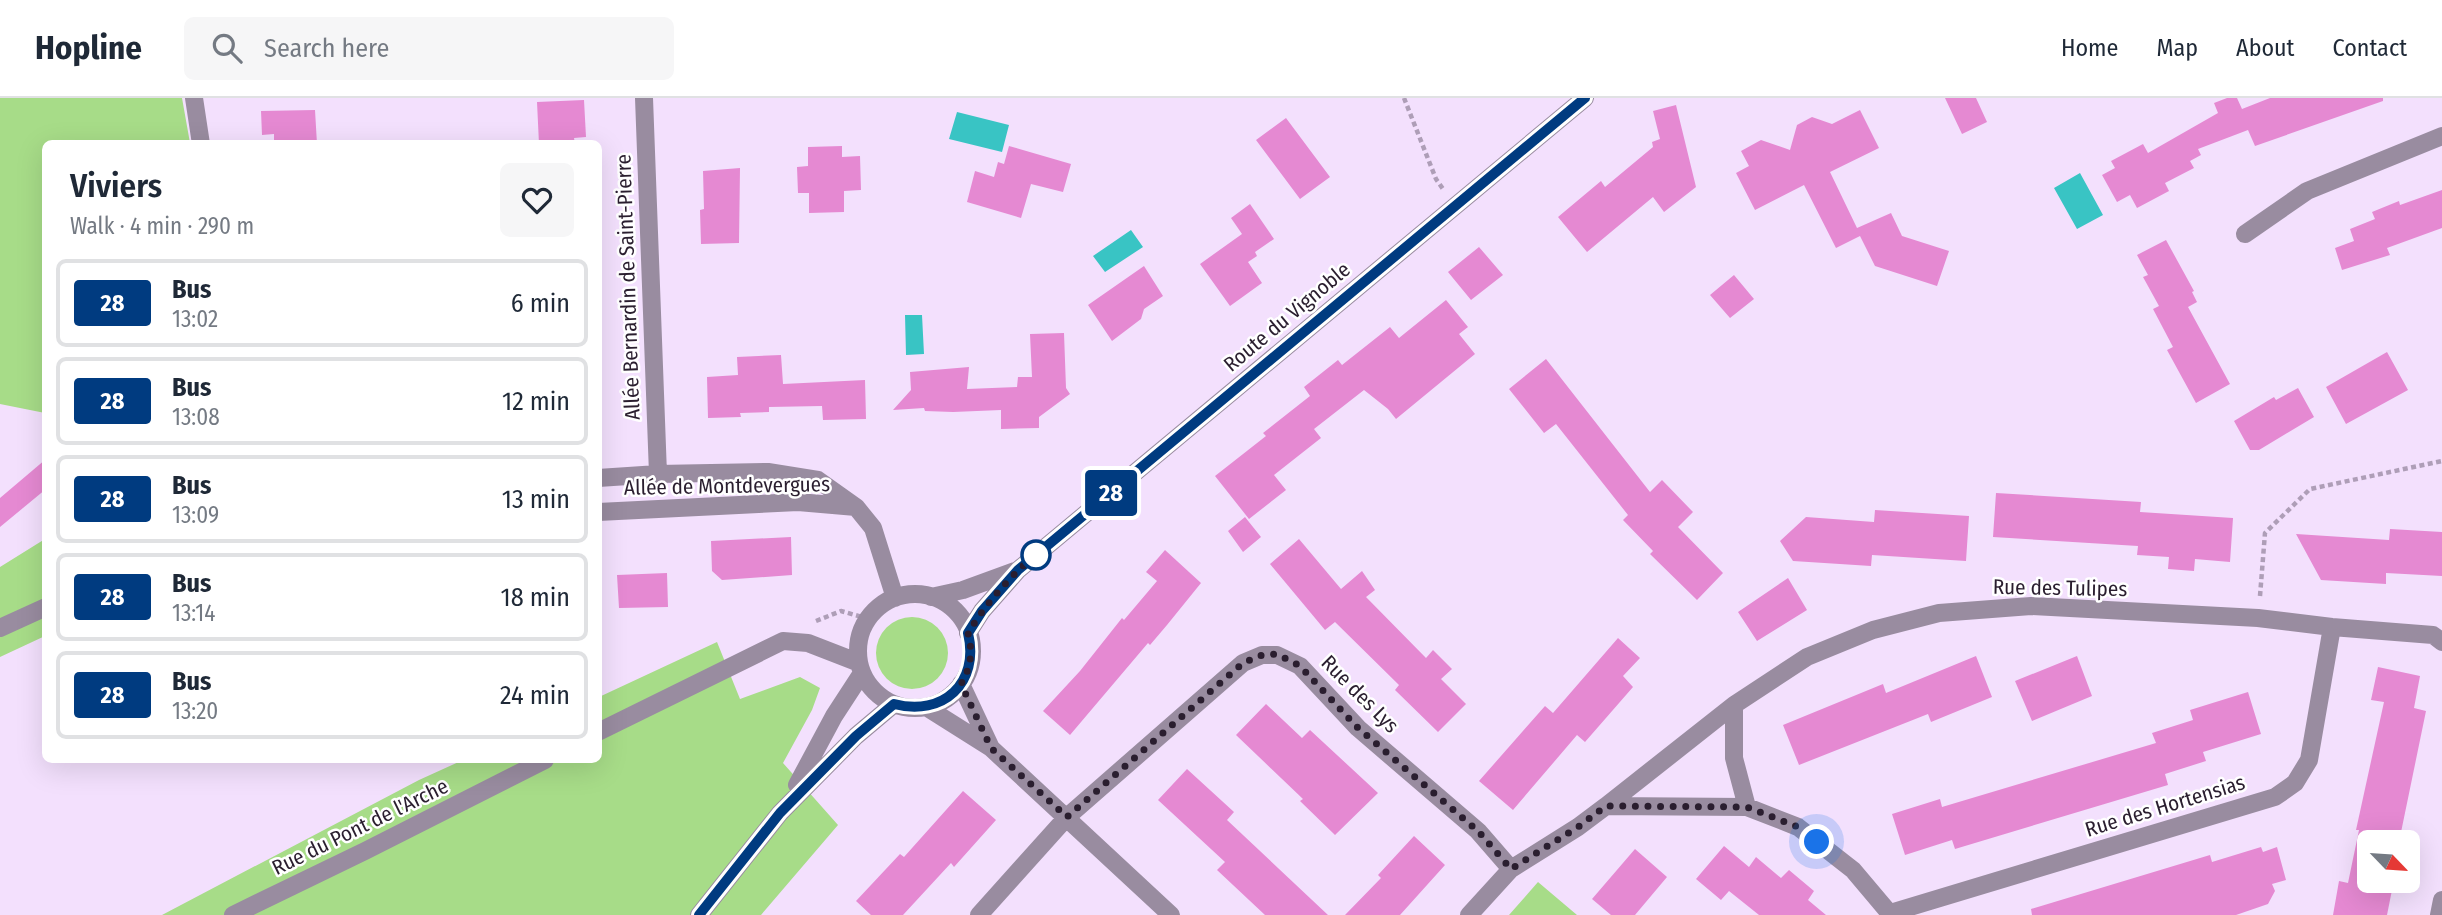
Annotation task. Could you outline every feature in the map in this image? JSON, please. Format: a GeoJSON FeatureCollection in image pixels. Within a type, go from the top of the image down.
{"type":"FeatureCollection","features":[{"type":"Feature","properties":{"kind":"street"},"geometry":{"type":"LineString","coordinates":[[194,98],[200,140]]}},
{"type":"Feature","properties":{"kind":"street","name":"Allée Bernardin de Saint-Pierre"},"geometry":{"type":"LineString","coordinates":[[644,98],[658,474]]}},
{"type":"Feature","properties":{"kind":"street","name":"Route du Vignoble"},"geometry":{"type":"LineString","coordinates":[[968,633],[982,611],[1018,570],[1585,98]]}},
{"type":"Feature","properties":{"kind":"street"},"geometry":{"type":"LineString","coordinates":[[2245,234],[2306,191],[2442,136]]}},
{"type":"Feature","properties":{"kind":"street","name":"Allée de Montdevergues"},"geometry":{"type":"LineString","coordinates":[[602,478],[768,472],[818,480],[856,507],[873,528],[895,598]]}},
{"type":"Feature","properties":{"kind":"street","name":"Allée de Montdevergues"},"geometry":{"type":"LineString","coordinates":[[602,512],[798,502],[856,507]]}},
{"type":"Feature","properties":{"kind":"street","name":"Route du Vignoble"},"geometry":{"type":"LineString","coordinates":[[931,597],[963,590],[1018,570]]}},
{"type":"Feature","properties":{"kind":"street"},"geometry":{"type":"LineString","coordinates":[[602,730],[783,641],[808,643],[860,668],[880,697],[894,704],[909,708],[926,707],[945,699],[961,684],[971,659],[968,633],[954,610],[931,597],[914,594],[895,598],[881,606],[869,619],[858,643],[860,668],[811,763],[780,813]]}},
{"type":"Feature","properties":{"kind":"street","name":"Rue des Tulipes"},"geometry":{"type":"LineString","coordinates":[[1469,915],[1511,869],[1578,827],[1734,705],[1807,657],[1873,630],[1939,613],[2031,606],[2258,618],[2433,635],[2442,642]]}},
{"type":"Feature","properties":{"kind":"street"},"geometry":{"type":"LineString","coordinates":[[0,628],[42,609]]}},
{"type":"Feature","properties":{"kind":"street","name":"Rue des Hortensias"},"geometry":{"type":"LineString","coordinates":[[1891,914],[2275,797],[2295,783],[2309,760],[2332,627]]}},
{"type":"Feature","properties":{"kind":"street","name":"Rue des Lys"},"geometry":{"type":"LineString","coordinates":[[979,915],[1067,817],[1243,663],[1262,655],[1277,654],[1300,666],[1358,728],[1478,831],[1511,869]]}},
{"type":"Feature","properties":{"kind":"street"},"geometry":{"type":"LineString","coordinates":[[961,684],[991,748]]}},
{"type":"Feature","properties":{"kind":"street"},"geometry":{"type":"LineString","coordinates":[[699,915],[780,813],[856,736],[894,704]]}},
{"type":"Feature","properties":{"kind":"street"},"geometry":{"type":"LineString","coordinates":[[1734,705],[1734,758],[1747,807]]}},
{"type":"Feature","properties":{"kind":"street"},"geometry":{"type":"LineString","coordinates":[[926,707],[991,748],[1171,915]]}},
{"type":"Feature","properties":{"kind":"street","name":"Rue du Pont de l'Arche"},"geometry":{"type":"LineString","coordinates":[[233,915],[539,763]]}},
{"type":"Feature","properties":{"kind":"street"},"geometry":{"type":"LineString","coordinates":[[1606,806],[1747,807],[1798,827],[1853,870],[1891,914]]}},
{"type":"Feature","properties":{"kind":"street"},"geometry":{"type":"LineString","coordinates":[[2439,915],[2442,900]]}},
{"type":"Feature","properties":{"kind":"path"},"geometry":{"type":"LineString","coordinates":[[1404,98],[1436,179],[1454,208]]}},
{"type":"Feature","properties":{"kind":"path"},"geometry":{"type":"LineString","coordinates":[[2258,618],[2265,533],[2310,489],[2442,461]]}},
{"type":"Feature","properties":{"kind":"shaded area"},"geometry":{"type":"Polygon","coordinates":[[[0,98],[182,98],[189,140],[42,140],[42,412],[0,404],[0,98]]]}},
{"type":"Feature","properties":{"kind":"shaded area"},"geometry":{"type":"Polygon","coordinates":[[[957,112],[1009,125],[1002,152],[949,139],[957,112]]]}},
{"type":"Feature","properties":{"kind":"shaded area"},"geometry":{"type":"Polygon","coordinates":[[[2080,173],[2103,215],[2077,229],[2054,188],[2080,173]]]}},
{"type":"Feature","properties":{"kind":"shaded area"},"geometry":{"type":"Polygon","coordinates":[[[1131,230],[1143,247],[1105,272],[1093,256],[1131,230]]]}},
{"type":"Feature","properties":{"kind":"shaded area"},"geometry":{"type":"Polygon","coordinates":[[[905,315],[922,315],[924,354],[906,355],[905,315]]]}},
{"type":"Feature","properties":{"kind":"shaded area"},"geometry":{"type":"Polygon","coordinates":[[[42,541],[42,637],[0,657],[0,567],[42,541]]]}},
{"type":"Feature","properties":{"kind":"shaded area"},"geometry":{"type":"Polygon","coordinates":[[[919,617],[938,627],[946,639],[946,667],[938,679],[926,687],[905,689],[886,679],[878,667],[876,646],[886,627],[898,619],[919,617]]]}},
{"type":"Feature","properties":{"kind":"shaded area"},"geometry":{"type":"Polygon","coordinates":[[[717,642],[740,699],[800,677],[820,688],[812,710],[783,763],[838,825],[761,915],[162,915],[456,763],[602,763],[602,696],[717,642]]]}},
{"type":"Feature","properties":{"kind":"shaded area"},"geometry":{"type":"Polygon","coordinates":[[[1538,882],[1577,915],[1509,915],[1538,882]]]}},
{"type":"Feature","properties":{"kind":"building"},"geometry":{"type":"Polygon","coordinates":[[[1945,98],[1976,98],[1987,122],[1962,134],[1945,98]]]}},
{"type":"Feature","properties":{"kind":"building"},"geometry":{"type":"Polygon","coordinates":[[[2227,98],[2237,98],[2242,109],[2270,98],[2383,98],[2383,101],[2255,146],[2248,130],[2198,149],[2201,155],[2190,161],[2194,168],[2165,183],[2169,191],[2137,208],[2130,195],[2117,202],[2102,175],[2115,168],[2111,161],[2143,144],[2148,153],[2218,113],[2214,103],[2227,98]]]}},
{"type":"Feature","properties":{"kind":"building"},"geometry":{"type":"Polygon","coordinates":[[[584,100],[586,137],[574,140],[539,140],[537,102],[584,100]]]}},
{"type":"Feature","properties":{"kind":"building"},"geometry":{"type":"Polygon","coordinates":[[[1676,105],[1696,187],[1664,212],[1653,197],[1587,252],[1558,217],[1601,181],[1605,187],[1653,147],[1652,142],[1660,139],[1653,111],[1676,105]]]}},
{"type":"Feature","properties":{"kind":"building"},"geometry":{"type":"Polygon","coordinates":[[[315,110],[317,140],[274,140],[274,134],[262,135],[261,111],[315,110]]]}},
{"type":"Feature","properties":{"kind":"building"},"geometry":{"type":"Polygon","coordinates":[[[1860,110],[1879,148],[1830,172],[1857,228],[1891,213],[1902,236],[1949,251],[1937,286],[1875,266],[1860,236],[1836,248],[1804,185],[1755,210],[1736,173],[1749,166],[1741,151],[1761,140],[1790,150],[1797,125],[1812,117],[1832,124],[1860,110]]]}},
{"type":"Feature","properties":{"kind":"building"},"geometry":{"type":"Polygon","coordinates":[[[1286,118],[1330,177],[1300,199],[1256,140],[1286,118]]]}},
{"type":"Feature","properties":{"kind":"building"},"geometry":{"type":"Polygon","coordinates":[[[842,146],[842,157],[860,156],[861,190],[844,191],[844,212],[809,213],[809,193],[798,193],[797,167],[808,166],[808,147],[842,146]]]}},
{"type":"Feature","properties":{"kind":"building"},"geometry":{"type":"Polygon","coordinates":[[[1009,146],[1071,164],[1063,192],[1031,184],[1021,218],[967,202],[975,171],[994,177],[998,162],[1004,164],[1009,146]]]}},
{"type":"Feature","properties":{"kind":"building"},"geometry":{"type":"Polygon","coordinates":[[[740,168],[739,243],[701,244],[703,171],[740,168]]]}},
{"type":"Feature","properties":{"kind":"building"},"geometry":{"type":"Polygon","coordinates":[[[2442,190],[2442,228],[2387,248],[2390,255],[2342,270],[2335,248],[2354,241],[2350,229],[2375,219],[2372,212],[2399,201],[2400,205],[2442,190]]]}},
{"type":"Feature","properties":{"kind":"building"},"geometry":{"type":"Polygon","coordinates":[[[1250,204],[1274,239],[1255,252],[1257,256],[1248,262],[1262,283],[1230,306],[1200,264],[1242,234],[1231,218],[1250,204]]]}},
{"type":"Feature","properties":{"kind":"building"},"geometry":{"type":"Polygon","coordinates":[[[2166,240],[2194,291],[2192,292],[2197,302],[2188,307],[2230,384],[2196,403],[2167,350],[2173,347],[2153,309],[2159,306],[2143,277],[2148,275],[2137,255],[2166,240]]]}},
{"type":"Feature","properties":{"kind":"building"},"geometry":{"type":"Polygon","coordinates":[[[1479,247],[1503,275],[1471,300],[1448,272],[1479,247]]]}},
{"type":"Feature","properties":{"kind":"building"},"geometry":{"type":"Polygon","coordinates":[[[1144,266],[1163,296],[1144,309],[1141,319],[1112,341],[1088,305],[1144,266]]]}},
{"type":"Feature","properties":{"kind":"building"},"geometry":{"type":"Polygon","coordinates":[[[1734,275],[1754,299],[1730,318],[1710,295],[1734,275]]]}},
{"type":"Feature","properties":{"kind":"building"},"geometry":{"type":"Polygon","coordinates":[[[1446,300],[1468,327],[1459,334],[1475,354],[1396,419],[1364,390],[1314,429],[1321,438],[1274,475],[1286,490],[1249,519],[1215,476],[1266,436],[1263,433],[1310,396],[1304,387],[1338,360],[1342,365],[1390,327],[1399,338],[1446,300]]]}},
{"type":"Feature","properties":{"kind":"building"},"geometry":{"type":"Polygon","coordinates":[[[1064,333],[1066,388],[1070,394],[1039,417],[1039,428],[1001,429],[1001,410],[893,410],[911,390],[910,372],[969,367],[967,389],[1017,387],[1018,377],[1032,377],[1030,334],[1064,333]]]}},
{"type":"Feature","properties":{"kind":"building"},"geometry":{"type":"Polygon","coordinates":[[[2387,352],[2408,390],[2346,424],[2326,387],[2387,352]]]}},
{"type":"Feature","properties":{"kind":"building"},"geometry":{"type":"Polygon","coordinates":[[[781,355],[783,384],[865,380],[866,419],[823,420],[822,406],[769,407],[769,412],[740,413],[741,417],[708,418],[707,377],[738,375],[737,357],[781,355]]]}},
{"type":"Feature","properties":{"kind":"building"},"geometry":{"type":"Polygon","coordinates":[[[1546,359],[1650,492],[1662,480],[1693,512],[1678,527],[1723,573],[1697,600],[1650,554],[1653,551],[1623,520],[1628,515],[1556,424],[1544,433],[1509,389],[1546,359]]]}},
{"type":"Feature","properties":{"kind":"building"},"geometry":{"type":"Polygon","coordinates":[[[2298,388],[2314,417],[2259,450],[2250,450],[2234,421],[2274,397],[2276,400],[2298,388]]]}},
{"type":"Feature","properties":{"kind":"building"},"geometry":{"type":"Polygon","coordinates":[[[42,462],[42,492],[0,527],[0,498],[42,462]]]}},
{"type":"Feature","properties":{"kind":"building"},"geometry":{"type":"Polygon","coordinates":[[[1996,493],[2141,502],[2140,512],[2233,518],[2230,562],[2195,559],[2194,571],[2168,569],[2169,557],[2137,555],[2138,546],[1993,537],[1996,493]]]}},
{"type":"Feature","properties":{"kind":"building"},"geometry":{"type":"Polygon","coordinates":[[[1875,510],[1969,516],[1966,561],[1872,555],[1871,566],[1793,561],[1780,541],[1806,517],[1874,522],[1875,510]]]}},
{"type":"Feature","properties":{"kind":"building"},"geometry":{"type":"Polygon","coordinates":[[[1245,517],[1261,537],[1243,552],[1228,531],[1245,517]]]}},
{"type":"Feature","properties":{"kind":"building"},"geometry":{"type":"Polygon","coordinates":[[[2390,529],[2442,532],[2442,576],[2386,573],[2386,584],[2321,580],[2296,534],[2389,540],[2390,529]]]}},
{"type":"Feature","properties":{"kind":"building"},"geometry":{"type":"Polygon","coordinates":[[[791,537],[792,575],[722,580],[712,571],[711,541],[791,537]]]}},
{"type":"Feature","properties":{"kind":"building"},"geometry":{"type":"Polygon","coordinates":[[[1299,539],[1341,589],[1362,571],[1375,590],[1366,597],[1426,658],[1433,650],[1452,669],[1441,679],[1466,704],[1438,732],[1395,690],[1399,685],[1335,622],[1325,630],[1270,564],[1299,539]]]}},
{"type":"Feature","properties":{"kind":"building"},"geometry":{"type":"Polygon","coordinates":[[[1165,550],[1201,583],[1070,735],[1043,711],[1157,581],[1146,572],[1165,550]]]}},
{"type":"Feature","properties":{"kind":"building"},"geometry":{"type":"Polygon","coordinates":[[[667,573],[668,607],[619,608],[617,575],[667,573]]]}},
{"type":"Feature","properties":{"kind":"building"},"geometry":{"type":"Polygon","coordinates":[[[1788,578],[1807,610],[1757,641],[1738,612],[1788,578]]]}},
{"type":"Feature","properties":{"kind":"building"},"geometry":{"type":"Polygon","coordinates":[[[1618,638],[1640,658],[1623,676],[1633,687],[1585,742],[1577,735],[1513,810],[1479,781],[1545,706],[1553,713],[1618,638]]]}},
{"type":"Feature","properties":{"kind":"building"},"geometry":{"type":"Polygon","coordinates":[[[1976,656],[1992,697],[1931,722],[1928,714],[1799,765],[1783,725],[1883,684],[1886,693],[1976,656]]]}},
{"type":"Feature","properties":{"kind":"building"},"geometry":{"type":"Polygon","coordinates":[[[2077,656],[2092,696],[2032,721],[2015,681],[2077,656]]]}},
{"type":"Feature","properties":{"kind":"building"},"geometry":{"type":"Polygon","coordinates":[[[2378,667],[2420,676],[2414,708],[2426,711],[2401,830],[2356,830],[2384,702],[2371,700],[2378,667]]]}},
{"type":"Feature","properties":{"kind":"building"},"geometry":{"type":"Polygon","coordinates":[[[2248,692],[2261,734],[2203,752],[2206,761],[2165,774],[2168,785],[1955,849],[1952,840],[1905,855],[1892,814],[1940,799],[1942,807],[2156,743],[2152,733],[2193,720],[2190,710],[2248,692]]]}},
{"type":"Feature","properties":{"kind":"building"},"geometry":{"type":"Polygon","coordinates":[[[1266,704],[1302,738],[1310,730],[1378,793],[1335,835],[1300,801],[1303,799],[1236,735],[1266,704]]]}},
{"type":"Feature","properties":{"kind":"building"},"geometry":{"type":"Polygon","coordinates":[[[1187,769],[1234,812],[1227,820],[1328,915],[1265,915],[1217,870],[1225,862],[1158,800],[1187,769]]]}},
{"type":"Feature","properties":{"kind":"building"},"geometry":{"type":"Polygon","coordinates":[[[963,791],[996,820],[954,867],[951,863],[903,915],[871,915],[856,901],[900,854],[904,857],[963,791]]]}},
{"type":"Feature","properties":{"kind":"building"},"geometry":{"type":"Polygon","coordinates":[[[1414,836],[1445,865],[1400,915],[1345,915],[1381,878],[1378,875],[1414,836]]]}},
{"type":"Feature","properties":{"kind":"building"},"geometry":{"type":"Polygon","coordinates":[[[2357,840],[2357,893],[2391,893],[2387,915],[2333,915],[2339,881],[2348,883],[2357,840]]]}},
{"type":"Feature","properties":{"kind":"building"},"geometry":{"type":"Polygon","coordinates":[[[1724,846],[1749,867],[1756,857],[1781,878],[1789,870],[1814,891],[1808,900],[1826,915],[1759,915],[1729,891],[1721,900],[1696,879],[1724,846]]]}},
{"type":"Feature","properties":{"kind":"building"},"geometry":{"type":"Polygon","coordinates":[[[2261,847],[2263,852],[2277,847],[2286,880],[2272,884],[2275,891],[2268,904],[2236,915],[2032,915],[2031,909],[2210,855],[2212,862],[2261,847]]]}},
{"type":"Feature","properties":{"kind":"building"},"geometry":{"type":"Polygon","coordinates":[[[1635,849],[1667,877],[1635,915],[1611,915],[1592,899],[1635,849]]]}},
{"type":"Feature","properties":{"kind":"bus line","name":"28"},"geometry":{"type":"LineString","coordinates":[[699,915],[780,813],[856,736],[894,704],[909,708],[926,707],[945,699],[961,684],[971,659],[968,633],[982,611],[1018,570],[1585,98]]}},
{"type":"Feature","properties":{"kind":"route"},"geometry":{"type":"LineString","coordinates":[[1036,555],[1039,552],[1018,570],[982,611],[968,633],[971,659],[961,684],[991,748],[1067,817],[1243,663],[1262,655],[1277,654],[1300,666],[1358,728],[1478,831],[1511,869],[1606,806],[1747,807],[1798,827],[1817,842]]}}]}
